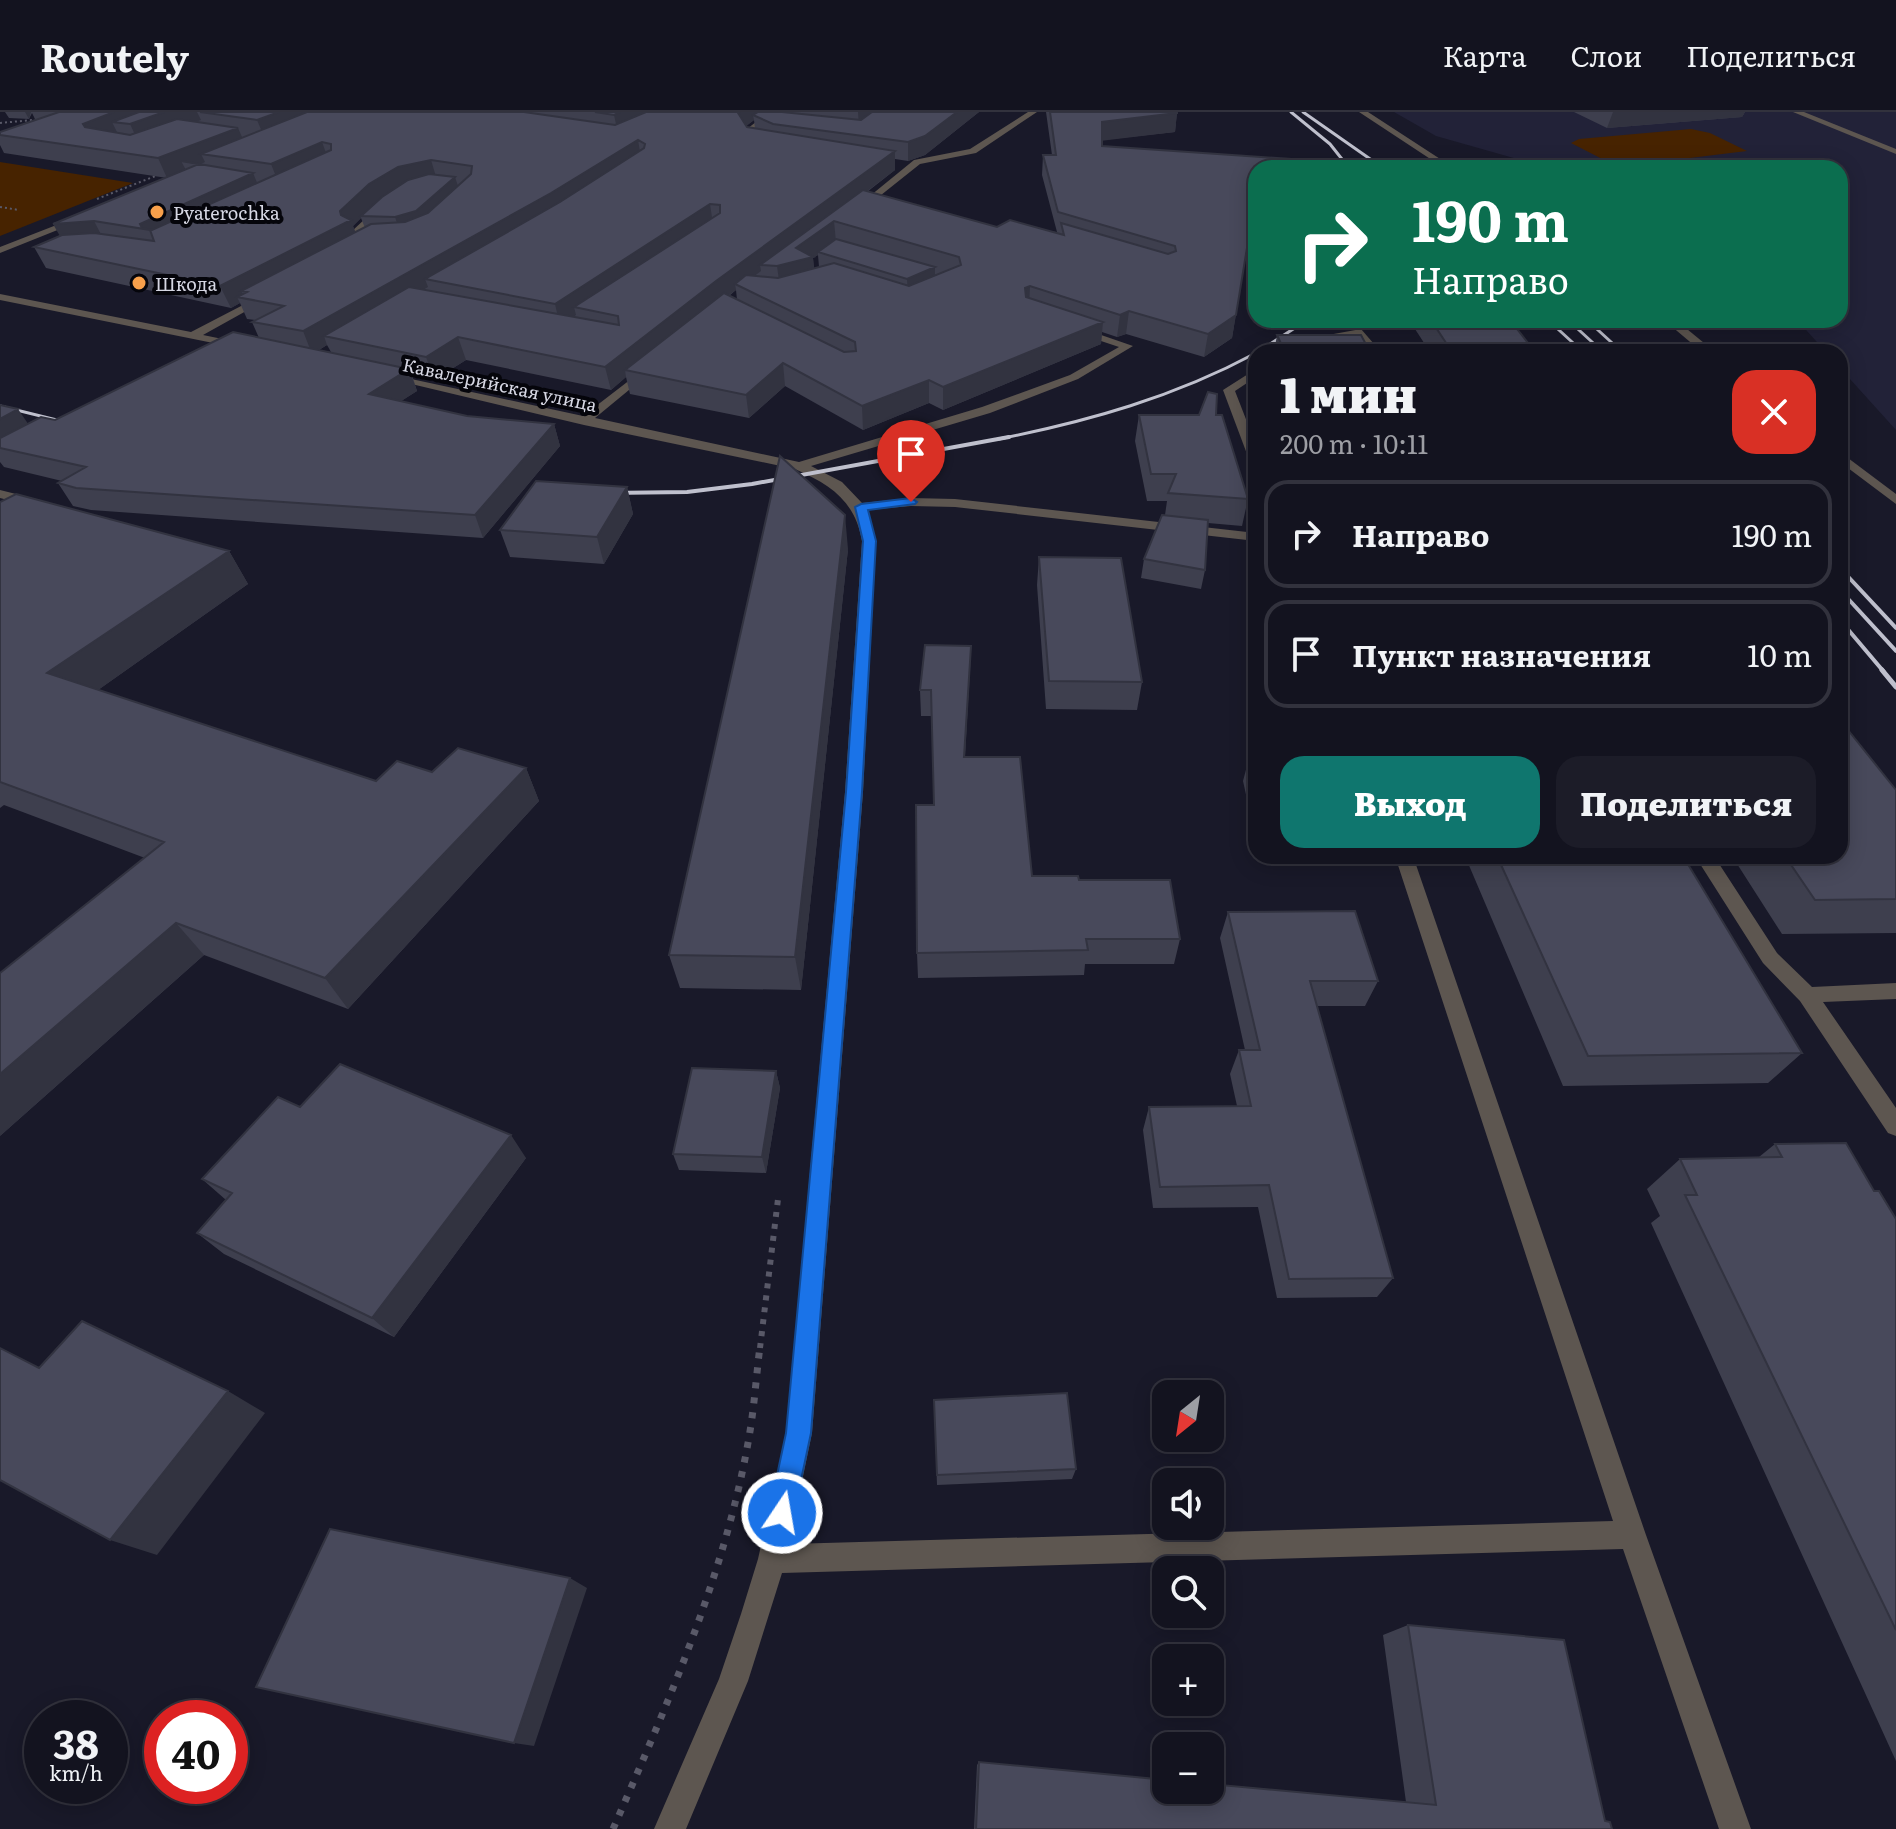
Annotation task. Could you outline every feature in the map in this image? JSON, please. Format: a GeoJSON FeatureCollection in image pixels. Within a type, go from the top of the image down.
{"type":"FeatureCollection","features":[{"type":"Feature","properties":{"kind":"street"},"geometry":{"type":"LineString","coordinates":[[773,147],[749,137],[750,128],[774,112]]}},
{"type":"Feature","properties":{"kind":"street"},"geometry":{"type":"LineString","coordinates":[[848,216],[917,162],[973,151],[1033,112]]}},
{"type":"Feature","properties":{"kind":"street"},"geometry":{"type":"LineString","coordinates":[[1363,112],[1438,160]]}},
{"type":"Feature","properties":{"kind":"street"},"geometry":{"type":"LineString","coordinates":[[1797,112],[1896,152]]}},
{"type":"Feature","properties":{"kind":"street"},"geometry":{"type":"LineString","coordinates":[[759,122],[774,124]]}},
{"type":"Feature","properties":{"kind":"street"},"geometry":{"type":"LineString","coordinates":[[895,165],[910,167]]}},
{"type":"Feature","properties":{"kind":"street"},"geometry":{"type":"LineString","coordinates":[[873,197],[888,201]]}},
{"type":"Feature","properties":{"kind":"street"},"geometry":{"type":"LineString","coordinates":[[388,203],[355,233],[357,236],[388,239]]}},
{"type":"Feature","properties":{"kind":"street"},"geometry":{"type":"LineString","coordinates":[[2,249],[90,214]]}},
{"type":"Feature","properties":{"kind":"street"},"geometry":{"type":"LineString","coordinates":[[362,246],[376,239]]}},
{"type":"Feature","properties":{"kind":"street"},"geometry":{"type":"LineString","coordinates":[[2,249],[31,250]]}},
{"type":"Feature","properties":{"kind":"street"},"geometry":{"type":"LineString","coordinates":[[192,336],[279,290]]}},
{"type":"Feature","properties":{"kind":"street"},"geometry":{"type":"LineString","coordinates":[[0,297],[259,350]]}},
{"type":"Feature","properties":{"kind":"street"},"geometry":{"type":"LineString","coordinates":[[799,466],[986,410],[1074,377],[1128,346],[1058,323]]}},
{"type":"Feature","properties":{"kind":"street"},"geometry":{"type":"LineString","coordinates":[[1679,328],[1699,344]]}},
{"type":"Feature","properties":{"kind":"street"},"geometry":{"type":"LineString","coordinates":[[1298,344],[1361,332],[1369,344]]}},
{"type":"Feature","properties":{"kind":"street"},"geometry":{"type":"LineString","coordinates":[[196,353],[218,341]]}},
{"type":"Feature","properties":{"kind":"street"},"geometry":{"type":"LineString","coordinates":[[584,421],[655,364]]}},
{"type":"Feature","properties":{"kind":"street","name":"Кавалерийская улица"},"geometry":{"type":"LineString","coordinates":[[374,374],[799,466],[828,479],[853,500]]}},
{"type":"Feature","properties":{"kind":"street"},"geometry":{"type":"LineString","coordinates":[[1248,377],[1229,390],[1248,441]]}},
{"type":"Feature","properties":{"kind":"street"},"geometry":{"type":"LineString","coordinates":[[1848,462],[1896,500]]}},
{"type":"Feature","properties":{"kind":"street"},"geometry":{"type":"LineString","coordinates":[[4,498],[57,509]]}},
{"type":"Feature","properties":{"kind":"street"},"geometry":{"type":"LineString","coordinates":[[670,1829],[733,1681],[772,1559],[799,1433],[854,792],[869,541],[853,500],[955,503],[1248,536]]}},
{"type":"Feature","properties":{"kind":"street"},"geometry":{"type":"LineString","coordinates":[[1407,864],[1632,1535],[1735,1829]]}},
{"type":"Feature","properties":{"kind":"street"},"geometry":{"type":"LineString","coordinates":[[1709,864],[1770,958],[1807,995],[1896,1126]]}},
{"type":"Feature","properties":{"kind":"street"},"geometry":{"type":"LineString","coordinates":[[1807,995],[1896,991]]}},
{"type":"Feature","properties":{"kind":"street"},"geometry":{"type":"LineString","coordinates":[[772,1559],[1632,1535]]}},
{"type":"Feature","properties":{"kind":"path"},"geometry":{"type":"LineString","coordinates":[[0,123],[52,118]]}},
{"type":"Feature","properties":{"kind":"path"},"geometry":{"type":"LineString","coordinates":[[96,200],[169,170]]}},
{"type":"Feature","properties":{"kind":"path"},"geometry":{"type":"LineString","coordinates":[[613,1829],[667,1705],[723,1544],[748,1443],[779,1191]]}},
{"type":"Feature","properties":{"kind":"shaded area"},"geometry":{"type":"Polygon","coordinates":[[[1394,112],[1896,112],[1896,430],[1848,377],[1848,344],[1819,344],[1804,328],[1848,328],[1848,160],[1521,160],[1436,136],[1394,112]]]}},
{"type":"Feature","properties":{"kind":"shaded area"},"geometry":{"type":"Polygon","coordinates":[[[1691,129],[1710,133],[1747,151],[1673,160],[1604,160],[1571,143],[1579,139],[1691,129]]]}},
{"type":"Feature","properties":{"kind":"shaded area"},"geometry":{"type":"Polygon","coordinates":[[[0,162],[133,183],[0,236],[0,162]]]}},
{"type":"Feature","properties":{"kind":"building"},"geometry":{"type":"Polygon","coordinates":[[[59,112],[114,112],[83,124],[85,127],[130,135],[177,119],[238,128],[158,158],[0,135],[0,132],[59,112]]]}},
{"type":"Feature","properties":{"kind":"building"},"geometry":{"type":"Polygon","coordinates":[[[139,112],[164,112],[130,124],[112,122],[139,112]]]}},
{"type":"Feature","properties":{"kind":"building"},"geometry":{"type":"Polygon","coordinates":[[[200,112],[279,112],[257,120],[200,112]]]}},
{"type":"Feature","properties":{"kind":"building"},"geometry":{"type":"Polygon","coordinates":[[[307,112],[524,112],[615,125],[646,112],[739,112],[747,127],[895,151],[716,281],[605,367],[458,337],[426,357],[324,336],[409,287],[619,325],[618,316],[574,307],[720,213],[720,205],[710,204],[555,304],[425,279],[560,202],[644,148],[645,144],[638,140],[551,193],[303,331],[252,322],[284,306],[237,297],[247,292],[241,291],[371,224],[405,222],[428,213],[471,174],[472,166],[431,160],[398,167],[369,184],[340,211],[341,215],[351,220],[220,286],[34,247],[62,235],[94,233],[154,241],[150,230],[94,221],[53,224],[199,164],[253,173],[140,224],[142,228],[152,230],[331,150],[331,144],[322,142],[271,164],[201,154],[307,112]]]}},
{"type":"Feature","properties":{"kind":"building"},"geometry":{"type":"Polygon","coordinates":[[[758,112],[861,120],[872,112],[957,112],[925,136],[908,142],[773,124],[753,115],[758,112]]]}},
{"type":"Feature","properties":{"kind":"building"},"geometry":{"type":"Polygon","coordinates":[[[1050,112],[1177,112],[1102,122],[1102,146],[1306,160],[1248,160],[1248,242],[1236,315],[1208,334],[1129,311],[1120,315],[1030,286],[1025,288],[1026,297],[1103,322],[943,387],[929,380],[862,406],[783,363],[746,395],[625,370],[724,293],[844,352],[856,351],[855,342],[735,284],[746,275],[778,278],[834,263],[909,286],[961,265],[959,257],[834,221],[796,248],[813,257],[777,266],[760,265],[863,190],[997,227],[1010,220],[1064,235],[1061,223],[1168,254],[1176,251],[1175,246],[1058,212],[1043,155],[1056,155],[1050,112]]]}},
{"type":"Feature","properties":{"kind":"building"},"geometry":{"type":"Polygon","coordinates":[[[429,174],[455,177],[416,211],[395,217],[361,216],[408,180],[429,174]]]}},
{"type":"Feature","properties":{"kind":"building"},"geometry":{"type":"Polygon","coordinates":[[[836,239],[935,267],[907,279],[818,252],[836,239]]]}},
{"type":"Feature","properties":{"kind":"building"},"geometry":{"type":"Polygon","coordinates":[[[1436,328],[1516,328],[1529,344],[1447,344],[1436,328]]]}},
{"type":"Feature","properties":{"kind":"building"},"geometry":{"type":"Polygon","coordinates":[[[233,332],[409,369],[369,394],[467,416],[554,424],[475,515],[76,488],[58,483],[86,467],[0,448],[0,438],[41,417],[55,420],[233,332]]]}},
{"type":"Feature","properties":{"kind":"building"},"geometry":{"type":"Polygon","coordinates":[[[1277,335],[1361,335],[1366,344],[1281,344],[1277,335]]]}},
{"type":"Feature","properties":{"kind":"building"},"geometry":{"type":"Polygon","coordinates":[[[1208,392],[1217,394],[1216,415],[1222,415],[1248,499],[1168,493],[1176,474],[1151,474],[1139,415],[1199,415],[1208,392]]]}},
{"type":"Feature","properties":{"kind":"building"},"geometry":{"type":"Polygon","coordinates":[[[0,405],[18,409],[0,419],[0,405]]]}},
{"type":"Feature","properties":{"kind":"building"},"geometry":{"type":"Polygon","coordinates":[[[780,456],[845,515],[795,957],[669,955],[780,456]]]}},
{"type":"Feature","properties":{"kind":"building"},"geometry":{"type":"Polygon","coordinates":[[[536,481],[627,487],[597,537],[500,530],[536,481]]]}},
{"type":"Feature","properties":{"kind":"building"},"geometry":{"type":"Polygon","coordinates":[[[16,494],[229,551],[47,673],[376,781],[397,761],[432,772],[458,748],[526,768],[325,978],[176,923],[0,1074],[0,973],[164,842],[0,782],[0,502],[16,494]]]}},
{"type":"Feature","properties":{"kind":"building"},"geometry":{"type":"Polygon","coordinates":[[[1162,515],[1208,520],[1205,570],[1144,559],[1162,515]]]}},
{"type":"Feature","properties":{"kind":"building"},"geometry":{"type":"Polygon","coordinates":[[[1039,557],[1121,558],[1142,682],[1049,681],[1039,557]]]}},
{"type":"Feature","properties":{"kind":"building"},"geometry":{"type":"Polygon","coordinates":[[[925,645],[971,646],[964,757],[1020,757],[1032,876],[1078,876],[1079,880],[1170,880],[1180,939],[1086,939],[1088,950],[917,953],[916,805],[934,805],[931,690],[920,690],[925,645]]]}},
{"type":"Feature","properties":{"kind":"building"},"geometry":{"type":"Polygon","coordinates":[[[1848,730],[1896,790],[1896,899],[1815,900],[1790,864],[1848,864],[1848,730]]]}},
{"type":"Feature","properties":{"kind":"building"},"geometry":{"type":"Polygon","coordinates":[[[1501,864],[1688,864],[1802,1053],[1588,1056],[1501,864]]]}},
{"type":"Feature","properties":{"kind":"building"},"geometry":{"type":"Polygon","coordinates":[[[1355,911],[1378,981],[1310,981],[1393,1278],[1289,1279],[1269,1185],[1160,1187],[1149,1107],[1251,1106],[1239,1050],[1260,1050],[1228,912],[1355,911]]]}},
{"type":"Feature","properties":{"kind":"building"},"geometry":{"type":"Polygon","coordinates":[[[340,1064],[511,1135],[372,1318],[197,1233],[232,1193],[202,1179],[278,1097],[300,1107],[340,1064]]]}},
{"type":"Feature","properties":{"kind":"building"},"geometry":{"type":"Polygon","coordinates":[[[692,1068],[776,1071],[762,1157],[673,1154],[692,1068]]]}},
{"type":"Feature","properties":{"kind":"building"},"geometry":{"type":"Polygon","coordinates":[[[1846,1143],[1874,1191],[1879,1191],[1896,1219],[1896,1630],[1685,1195],[1697,1195],[1680,1159],[1782,1157],[1775,1144],[1846,1143]]]}},
{"type":"Feature","properties":{"kind":"building"},"geometry":{"type":"Polygon","coordinates":[[[82,1321],[228,1391],[110,1540],[0,1480],[0,1348],[39,1368],[82,1321]]]}},
{"type":"Feature","properties":{"kind":"building"},"geometry":{"type":"Polygon","coordinates":[[[1067,1393],[1076,1469],[937,1475],[934,1400],[1067,1393]]]}},
{"type":"Feature","properties":{"kind":"building"},"geometry":{"type":"Polygon","coordinates":[[[330,1529],[570,1578],[514,1743],[256,1687],[330,1529]]]}},
{"type":"Feature","properties":{"kind":"building"},"geometry":{"type":"Polygon","coordinates":[[[1408,1625],[1564,1640],[1605,1821],[1610,1822],[1612,1829],[976,1829],[979,1762],[1152,1779],[1152,1804],[1224,1804],[1224,1785],[1436,1805],[1408,1625]]]}},
{"type":"Feature","properties":{"kind":"railway"},"geometry":{"type":"LineString","coordinates":[[1291,112],[1330,144],[1343,160]]}},
{"type":"Feature","properties":{"kind":"railway"},"geometry":{"type":"LineString","coordinates":[[1303,112],[1372,160]]}},
{"type":"Feature","properties":{"kind":"railway"},"geometry":{"type":"LineString","coordinates":[[1270,344],[1295,328]]}},
{"type":"Feature","properties":{"kind":"railway"},"geometry":{"type":"LineString","coordinates":[[1557,328],[1574,344]]}},
{"type":"Feature","properties":{"kind":"railway"},"geometry":{"type":"LineString","coordinates":[[1577,328],[1594,344]]}},
{"type":"Feature","properties":{"kind":"railway"},"geometry":{"type":"LineString","coordinates":[[1596,328],[1613,344]]}},
{"type":"Feature","properties":{"kind":"railway"},"geometry":{"type":"LineString","coordinates":[[1003,438],[1130,406],[1248,357]]}},
{"type":"Feature","properties":{"kind":"railway"},"geometry":{"type":"LineString","coordinates":[[0,406],[77,425]]}},
{"type":"Feature","properties":{"kind":"railway"},"geometry":{"type":"LineString","coordinates":[[1003,438],[1009,437]]}},
{"type":"Feature","properties":{"kind":"railway"},"geometry":{"type":"LineString","coordinates":[[608,493],[687,492],[752,484],[1003,438]]}},
{"type":"Feature","properties":{"kind":"railway"},"geometry":{"type":"LineString","coordinates":[[999,439],[1003,438]]}},
{"type":"Feature","properties":{"kind":"railway"},"geometry":{"type":"LineString","coordinates":[[1848,577],[1896,628]]}},
{"type":"Feature","properties":{"kind":"railway"},"geometry":{"type":"LineString","coordinates":[[1848,599],[1896,651]]}},
{"type":"Feature","properties":{"kind":"railway"},"geometry":{"type":"LineString","coordinates":[[1848,629],[1884,672]]}},
{"type":"Feature","properties":{"kind":"railway"},"geometry":{"type":"LineString","coordinates":[[1882,670],[1896,687]]}},
{"type":"Feature","properties":{"kind":"place","name":"Pyaterochka"},"geometry":{"type":"Point","coordinates":[157,212]}},
{"type":"Feature","properties":{"kind":"place","name":"Шкода"},"geometry":{"type":"Point","coordinates":[139,283]}},
{"type":"Feature","properties":{"kind":"route"},"geometry":{"type":"LineString","coordinates":[[782,1513],[799,1433],[854,792],[869,541],[861,507],[911,502]]}}]}
